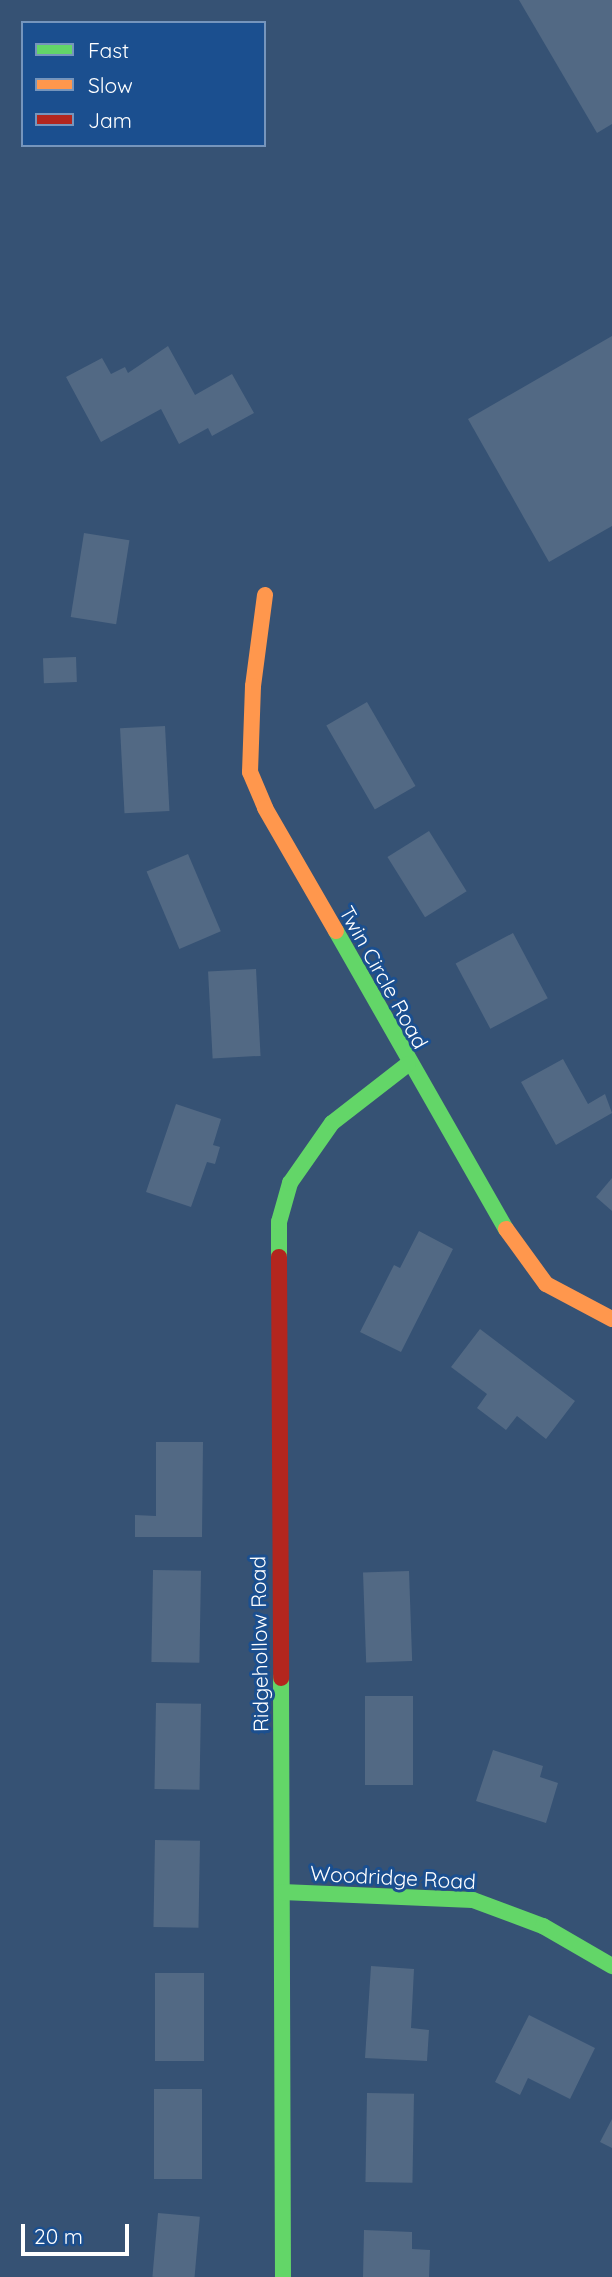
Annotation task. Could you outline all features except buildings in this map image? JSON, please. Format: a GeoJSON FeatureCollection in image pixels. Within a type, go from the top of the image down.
{"type":"FeatureCollection","features":[{"type":"Feature","properties":{"kind":"street","name":"Twin Circle Road"},"geometry":{"type":"LineString","coordinates":[[265,595],[253,686],[250,772],[265,808],[408,1064],[521,1255],[547,1284],[612,1319]]}},
{"type":"Feature","properties":{"kind":"street","name":"Ridgehollow Road"},"geometry":{"type":"LineString","coordinates":[[283,2277],[279,1222],[290,1184],[331,1123],[408,1064]]}},
{"type":"Feature","properties":{"kind":"street","name":"Woodridge Road"},"geometry":{"type":"LineString","coordinates":[[282,1892],[473,1900],[543,1926],[612,1966]]}},
{"type":"Feature","properties":{"kind":"traffic: fast"},"geometry":{"type":"LineString","coordinates":[[336,931],[506,1229]]}},
{"type":"Feature","properties":{"kind":"traffic: fast"},"geometry":{"type":"LineString","coordinates":[[279,1257],[279,1222],[290,1183],[332,1123],[408,1064]]}},
{"type":"Feature","properties":{"kind":"traffic: fast"},"geometry":{"type":"LineString","coordinates":[[281,1678],[283,2277]]}},
{"type":"Feature","properties":{"kind":"traffic: fast"},"geometry":{"type":"LineString","coordinates":[[282,1892],[473,1900],[543,1926],[612,1966]]}},
{"type":"Feature","properties":{"kind":"traffic: slow"},"geometry":{"type":"LineString","coordinates":[[265,595],[253,686],[250,772],[265,808],[336,931]]}},
{"type":"Feature","properties":{"kind":"traffic: slow"},"geometry":{"type":"LineString","coordinates":[[506,1229],[546,1284],[612,1319]]}},
{"type":"Feature","properties":{"kind":"traffic: jam"},"geometry":{"type":"LineString","coordinates":[[279,1257],[281,1678]]}}]}
